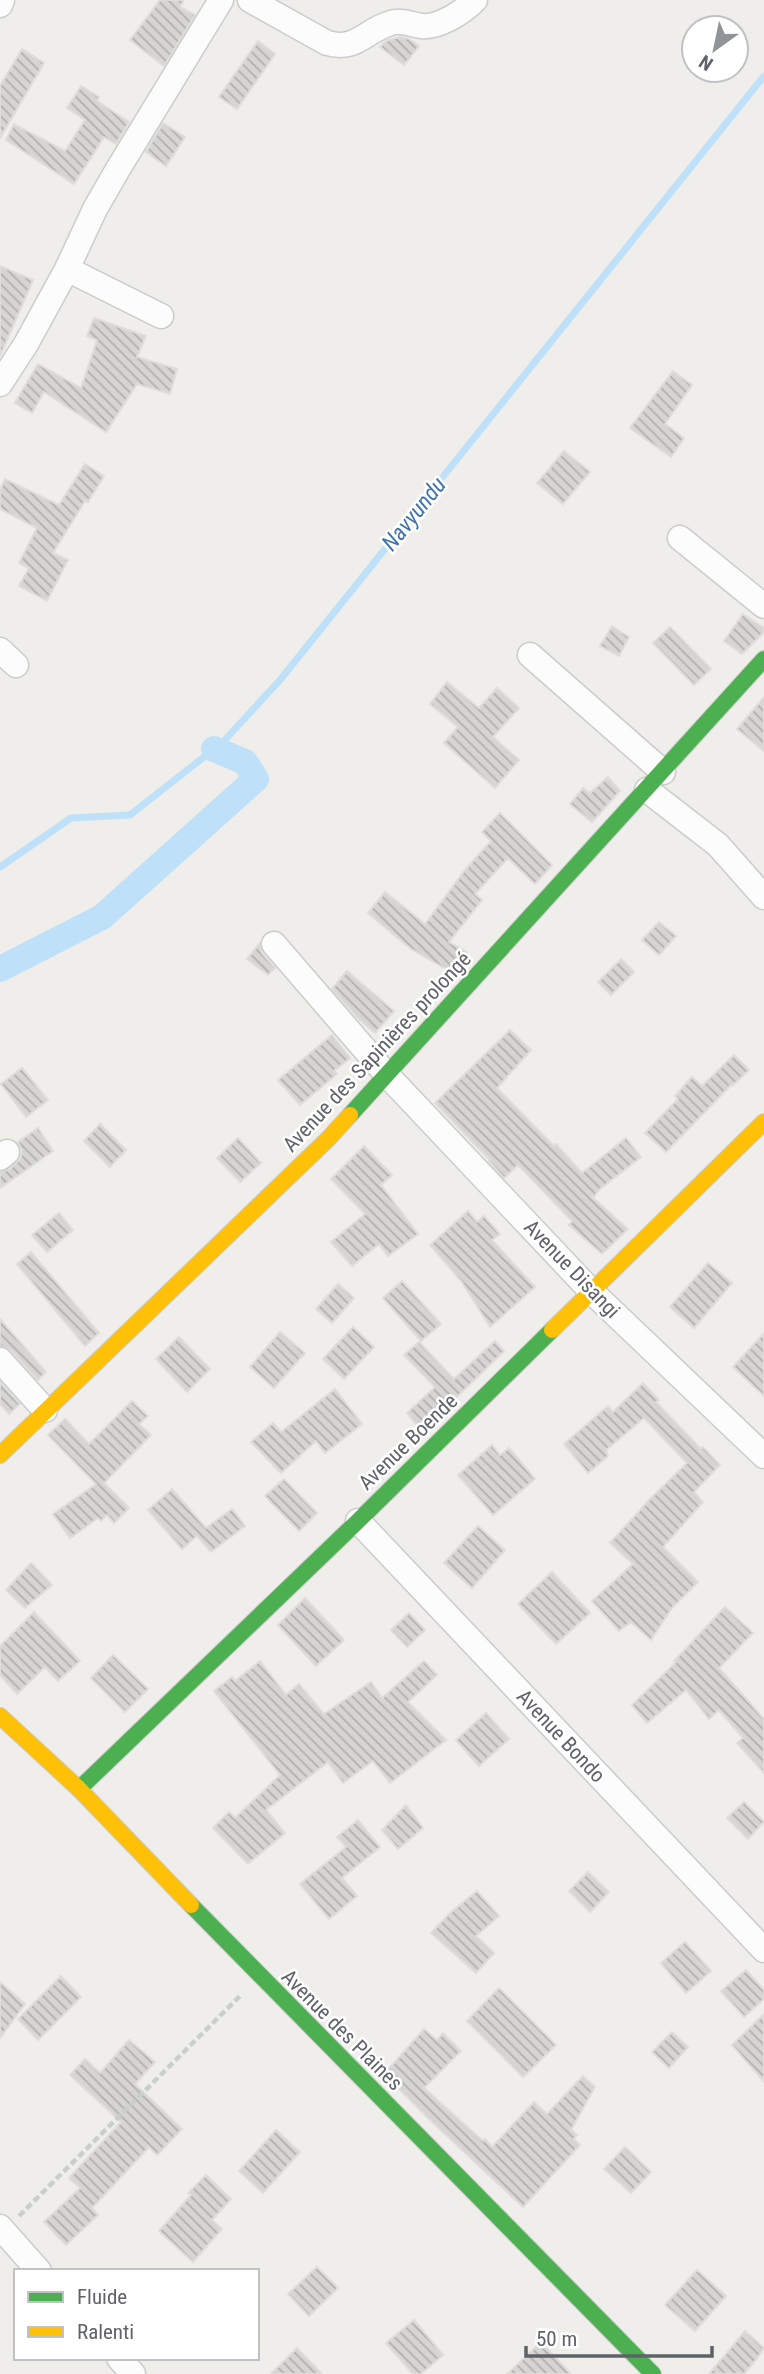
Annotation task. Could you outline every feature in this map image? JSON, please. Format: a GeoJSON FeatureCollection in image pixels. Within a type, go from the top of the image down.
{"type":"FeatureCollection","features":[{"type":"Feature","properties":{"kind":"street"},"geometry":{"type":"LineString","coordinates":[[0,5],[2,0]]}},
{"type":"Feature","properties":{"kind":"street"},"geometry":{"type":"LineString","coordinates":[[0,384],[26,344],[118,169],[221,0]]}},
{"type":"Feature","properties":{"kind":"street"},"geometry":{"type":"LineString","coordinates":[[250,0],[327,43],[341,46],[355,42],[387,24],[406,22],[432,26],[475,0]]}},
{"type":"Feature","properties":{"kind":"street"},"geometry":{"type":"LineString","coordinates":[[67,269],[161,316]]}},
{"type":"Feature","properties":{"kind":"street"},"geometry":{"type":"LineString","coordinates":[[680,538],[764,606]]}},
{"type":"Feature","properties":{"kind":"street"},"geometry":{"type":"LineString","coordinates":[[530,655],[663,772]]}},
{"type":"Feature","properties":{"kind":"street","name":"Avenue des Sapinières prolongé"},"geometry":{"type":"LineString","coordinates":[[0,1455],[328,1139],[764,659]]}},
{"type":"Feature","properties":{"kind":"street"},"geometry":{"type":"LineString","coordinates":[[647,790],[718,845],[764,897]]}},
{"type":"Feature","properties":{"kind":"street","name":"Avenue Disangi"},"geometry":{"type":"LineString","coordinates":[[274,944],[387,1074],[592,1292],[764,1456]]}},
{"type":"Feature","properties":{"kind":"street","name":"Avenue Boende"},"geometry":{"type":"LineString","coordinates":[[79,1789],[358,1521],[764,1122]]}},
{"type":"Feature","properties":{"kind":"street"},"geometry":{"type":"LineString","coordinates":[[0,1360],[45,1410]]}},
{"type":"Feature","properties":{"kind":"street","name":"Avenue Bondo"},"geometry":{"type":"LineString","coordinates":[[358,1521],[764,1950]]}},
{"type":"Feature","properties":{"kind":"street","name":"Avenue des Plaines"},"geometry":{"type":"LineString","coordinates":[[0,1716],[79,1789],[653,2374]]}},
{"type":"Feature","properties":{"kind":"street"},"geometry":{"type":"LineString","coordinates":[[2,2229],[37,2269]]}},
{"type":"Feature","properties":{"kind":"street"},"geometry":{"type":"LineString","coordinates":[[121,2360],[134,2374]]}},
{"type":"Feature","properties":{"kind":"path"},"geometry":{"type":"LineString","coordinates":[[2,2229],[260,1976]]}},
{"type":"Feature","properties":{"kind":"building"},"geometry":{"type":"Polygon","coordinates":[[[160,0],[184,0],[180,7],[195,15],[164,66],[130,40],[160,0]]]}},
{"type":"Feature","properties":{"kind":"building"},"geometry":{"type":"Polygon","coordinates":[[[400,37],[419,46],[404,65],[380,47],[386,41],[400,37]]]}},
{"type":"Feature","properties":{"kind":"building"},"geometry":{"type":"Polygon","coordinates":[[[258,41],[275,54],[237,109],[219,97],[258,41]]]}},
{"type":"Feature","properties":{"kind":"building"},"geometry":{"type":"Polygon","coordinates":[[[22,49],[44,63],[0,138],[0,86],[22,49]]]}},
{"type":"Feature","properties":{"kind":"building"},"geometry":{"type":"Polygon","coordinates":[[[81,86],[99,97],[97,101],[129,122],[116,144],[104,137],[74,184],[6,140],[14,124],[65,151],[85,120],[67,108],[81,86]]]}},
{"type":"Feature","properties":{"kind":"building"},"geometry":{"type":"Polygon","coordinates":[[[163,123],[185,137],[166,166],[146,152],[163,123]]]}},
{"type":"Feature","properties":{"kind":"building"},"geometry":{"type":"Polygon","coordinates":[[[0,266],[33,280],[0,356],[0,266]]]}},
{"type":"Feature","properties":{"kind":"building"},"geometry":{"type":"Polygon","coordinates":[[[94,318],[146,336],[137,357],[177,369],[170,394],[137,384],[106,432],[44,392],[32,413],[15,403],[38,364],[81,388],[97,340],[87,336],[94,318]]]}},
{"type":"Feature","properties":{"kind":"building"},"geometry":{"type":"Polygon","coordinates":[[[673,371],[692,385],[665,424],[684,438],[671,457],[630,428],[673,371]]]}},
{"type":"Feature","properties":{"kind":"building"},"geometry":{"type":"Polygon","coordinates":[[[564,451],[590,472],[563,504],[537,483],[564,451]]]}},
{"type":"Feature","properties":{"kind":"building"},"geometry":{"type":"Polygon","coordinates":[[[85,464],[104,476],[53,553],[68,560],[47,601],[19,586],[29,568],[19,563],[37,528],[0,509],[0,490],[5,479],[59,505],[85,464]]]}},
{"type":"Feature","properties":{"kind":"building"},"geometry":{"type":"Polygon","coordinates":[[[743,614],[764,628],[764,632],[742,654],[724,641],[743,614]]]}},
{"type":"Feature","properties":{"kind":"building"},"geometry":{"type":"Polygon","coordinates":[[[612,626],[629,637],[619,656],[600,646],[612,626]]]}},
{"type":"Feature","properties":{"kind":"building"},"geometry":{"type":"Polygon","coordinates":[[[670,627],[711,669],[694,685],[653,643],[670,627]]]}},
{"type":"Feature","properties":{"kind":"building"},"geometry":{"type":"Polygon","coordinates":[[[447,682],[479,708],[497,688],[519,708],[493,737],[519,760],[495,788],[444,743],[458,727],[430,704],[447,682]]]}},
{"type":"Feature","properties":{"kind":"building"},"geometry":{"type":"Polygon","coordinates":[[[764,697],[764,751],[737,729],[764,697]]]}},
{"type":"Feature","properties":{"kind":"building"},"geometry":{"type":"Polygon","coordinates":[[[608,777],[620,791],[592,822],[570,804],[583,788],[590,793],[608,777]]]}},
{"type":"Feature","properties":{"kind":"building"},"geometry":{"type":"Polygon","coordinates":[[[500,813],[552,865],[535,884],[508,858],[475,894],[482,900],[449,942],[467,952],[453,973],[411,949],[368,913],[385,892],[425,924],[465,870],[491,841],[482,832],[500,813]]]}},
{"type":"Feature","properties":{"kind":"building"},"geometry":{"type":"Polygon","coordinates":[[[659,922],[676,936],[659,955],[642,940],[659,922]]]}},
{"type":"Feature","properties":{"kind":"building"},"geometry":{"type":"Polygon","coordinates":[[[260,943],[262,953],[275,968],[268,975],[247,959],[260,943]]]}},
{"type":"Feature","properties":{"kind":"building"},"geometry":{"type":"Polygon","coordinates":[[[621,959],[634,972],[611,995],[598,982],[621,959]]]}},
{"type":"Feature","properties":{"kind":"building"},"geometry":{"type":"Polygon","coordinates":[[[347,971],[394,1011],[375,1033],[332,989],[347,971]]]}},
{"type":"Feature","properties":{"kind":"building"},"geometry":{"type":"Polygon","coordinates":[[[510,1030],[531,1050],[497,1088],[554,1146],[556,1144],[582,1173],[626,1138],[641,1157],[599,1190],[593,1198],[628,1229],[602,1254],[569,1225],[572,1221],[518,1165],[504,1178],[435,1103],[510,1030]]]}},
{"type":"Feature","properties":{"kind":"building"},"geometry":{"type":"Polygon","coordinates":[[[332,1035],[350,1058],[334,1071],[337,1074],[300,1105],[278,1080],[332,1035]]]}},
{"type":"Feature","properties":{"kind":"building"},"geometry":{"type":"Polygon","coordinates":[[[734,1055],[749,1070],[666,1152],[645,1133],[678,1099],[675,1096],[692,1077],[702,1086],[734,1055]]]}},
{"type":"Feature","properties":{"kind":"building"},"geometry":{"type":"Polygon","coordinates":[[[22,1068],[48,1100],[26,1117],[1,1084],[22,1068]]]}},
{"type":"Feature","properties":{"kind":"building"},"geometry":{"type":"Polygon","coordinates":[[[100,1124],[126,1150],[110,1167],[84,1141],[100,1124]]]}},
{"type":"Feature","properties":{"kind":"building"},"geometry":{"type":"Polygon","coordinates":[[[38,1128],[53,1151],[0,1188],[0,1172],[10,1169],[21,1158],[22,1150],[18,1142],[38,1128]]]}},
{"type":"Feature","properties":{"kind":"building"},"geometry":{"type":"Polygon","coordinates":[[[238,1138],[261,1163],[240,1182],[217,1158],[238,1138]]]}},
{"type":"Feature","properties":{"kind":"building"},"geometry":{"type":"Polygon","coordinates":[[[364,1146],[392,1175],[381,1185],[418,1234],[388,1256],[379,1244],[352,1266],[331,1242],[365,1214],[331,1179],[364,1146]]]}},
{"type":"Feature","properties":{"kind":"building"},"geometry":{"type":"Polygon","coordinates":[[[468,1211],[477,1222],[484,1216],[500,1234],[492,1240],[535,1287],[490,1327],[462,1282],[430,1245],[468,1211]]]}},
{"type":"Feature","properties":{"kind":"building"},"geometry":{"type":"Polygon","coordinates":[[[59,1213],[73,1230],[47,1252],[32,1235],[59,1213]]]}},
{"type":"Feature","properties":{"kind":"building"},"geometry":{"type":"Polygon","coordinates":[[[31,1252],[99,1333],[85,1346],[17,1264],[31,1252]]]}},
{"type":"Feature","properties":{"kind":"building"},"geometry":{"type":"Polygon","coordinates":[[[708,1263],[732,1283],[694,1328],[670,1307],[708,1263]]]}},
{"type":"Feature","properties":{"kind":"building"},"geometry":{"type":"Polygon","coordinates":[[[402,1281],[441,1324],[421,1341],[383,1298],[402,1281]]]}},
{"type":"Feature","properties":{"kind":"building"},"geometry":{"type":"Polygon","coordinates":[[[338,1284],[354,1298],[332,1323],[316,1309],[338,1284]]]}},
{"type":"Feature","properties":{"kind":"building"},"geometry":{"type":"Polygon","coordinates":[[[0,1319],[46,1372],[38,1380],[11,1350],[0,1346],[0,1319]]]}},
{"type":"Feature","properties":{"kind":"building"},"geometry":{"type":"Polygon","coordinates":[[[353,1327],[374,1347],[344,1379],[323,1359],[353,1327]]]}},
{"type":"Feature","properties":{"kind":"building"},"geometry":{"type":"Polygon","coordinates":[[[280,1332],[305,1353],[274,1388],[250,1367],[280,1332]]]}},
{"type":"Feature","properties":{"kind":"building"},"geometry":{"type":"Polygon","coordinates":[[[764,1333],[764,1396],[733,1367],[764,1333]]]}},
{"type":"Feature","properties":{"kind":"building"},"geometry":{"type":"Polygon","coordinates":[[[179,1337],[210,1369],[187,1392],[156,1359],[179,1337]]]}},
{"type":"Feature","properties":{"kind":"building"},"geometry":{"type":"Polygon","coordinates":[[[495,1341],[504,1351],[422,1431],[407,1413],[435,1387],[404,1355],[419,1342],[454,1379],[495,1341]]]}},
{"type":"Feature","properties":{"kind":"building"},"geometry":{"type":"Polygon","coordinates":[[[0,1382],[20,1404],[9,1414],[0,1404],[0,1382]]]}},
{"type":"Feature","properties":{"kind":"building"},"geometry":{"type":"Polygon","coordinates":[[[643,1383],[659,1400],[656,1402],[720,1465],[694,1492],[703,1502],[663,1547],[698,1582],[672,1608],[651,1640],[631,1622],[619,1631],[592,1601],[633,1564],[610,1543],[687,1463],[644,1418],[606,1450],[608,1456],[588,1473],[564,1444],[608,1406],[613,1412],[643,1383]]]}},
{"type":"Feature","properties":{"kind":"building"},"geometry":{"type":"Polygon","coordinates":[[[335,1389],[362,1424],[325,1453],[316,1441],[281,1473],[251,1442],[273,1423],[281,1432],[335,1389]]]}},
{"type":"Feature","properties":{"kind":"building"},"geometry":{"type":"Polygon","coordinates":[[[132,1401],[148,1416],[139,1424],[151,1435],[104,1483],[129,1508],[114,1523],[107,1515],[101,1521],[98,1518],[70,1538],[53,1514],[96,1484],[48,1435],[65,1419],[89,1444],[132,1401]]]}},
{"type":"Feature","properties":{"kind":"building"},"geometry":{"type":"Polygon","coordinates":[[[492,1445],[500,1455],[509,1448],[535,1479],[493,1515],[458,1475],[492,1445]]]}},
{"type":"Feature","properties":{"kind":"building"},"geometry":{"type":"Polygon","coordinates":[[[284,1479],[317,1513],[299,1531],[265,1496],[284,1479]]]}},
{"type":"Feature","properties":{"kind":"building"},"geometry":{"type":"Polygon","coordinates":[[[172,1489],[206,1528],[232,1509],[245,1526],[211,1552],[197,1536],[182,1549],[148,1510],[172,1489]]]}},
{"type":"Feature","properties":{"kind":"building"},"geometry":{"type":"Polygon","coordinates":[[[478,1526],[505,1550],[472,1588],[444,1563],[478,1526]]]}},
{"type":"Feature","properties":{"kind":"building"},"geometry":{"type":"Polygon","coordinates":[[[31,1563],[52,1585],[25,1608],[6,1590],[31,1563]]]}},
{"type":"Feature","properties":{"kind":"building"},"geometry":{"type":"Polygon","coordinates":[[[552,1572],[590,1613],[556,1644],[518,1604],[552,1572]]]}},
{"type":"Feature","properties":{"kind":"building"},"geometry":{"type":"Polygon","coordinates":[[[305,1598],[344,1640],[316,1666],[278,1625],[305,1598]]]}},
{"type":"Feature","properties":{"kind":"building"},"geometry":{"type":"Polygon","coordinates":[[[725,1607],[753,1633],[719,1668],[764,1719],[764,1773],[737,1743],[743,1738],[719,1710],[709,1719],[686,1690],[647,1723],[632,1705],[676,1662],[674,1661],[725,1607]]]}},
{"type":"Feature","properties":{"kind":"building"},"geometry":{"type":"Polygon","coordinates":[[[34,1612],[80,1661],[58,1681],[45,1667],[17,1694],[0,1675],[0,1646],[34,1612]]]}},
{"type":"Feature","properties":{"kind":"building"},"geometry":{"type":"Polygon","coordinates":[[[409,1613],[425,1630],[407,1647],[391,1630],[409,1613]]]}},
{"type":"Feature","properties":{"kind":"building"},"geometry":{"type":"Polygon","coordinates":[[[113,1655],[148,1689],[125,1712],[91,1678],[113,1655]]]}},
{"type":"Feature","properties":{"kind":"building"},"geometry":{"type":"Polygon","coordinates":[[[260,1661],[286,1695],[299,1684],[324,1714],[371,1682],[382,1698],[424,1661],[437,1675],[408,1702],[446,1740],[390,1783],[373,1761],[343,1783],[328,1762],[266,1810],[285,1833],[248,1864],[213,1828],[229,1812],[235,1818],[280,1775],[214,1691],[232,1677],[235,1681],[260,1661]]]}},
{"type":"Feature","properties":{"kind":"building"},"geometry":{"type":"Polygon","coordinates":[[[486,1713],[509,1739],[479,1766],[456,1740],[486,1713]]]}},
{"type":"Feature","properties":{"kind":"building"},"geometry":{"type":"Polygon","coordinates":[[[744,1802],[764,1822],[748,1839],[727,1818],[744,1802]]]}},
{"type":"Feature","properties":{"kind":"building"},"geometry":{"type":"Polygon","coordinates":[[[406,1805],[423,1828],[398,1849],[382,1830],[406,1805]]]}},
{"type":"Feature","properties":{"kind":"building"},"geometry":{"type":"Polygon","coordinates":[[[358,1820],[380,1847],[342,1878],[357,1896],[329,1919],[300,1884],[346,1847],[337,1837],[358,1820]]]}},
{"type":"Feature","properties":{"kind":"building"},"geometry":{"type":"Polygon","coordinates":[[[588,1872],[609,1892],[590,1912],[569,1891],[588,1872]]]}},
{"type":"Feature","properties":{"kind":"building"},"geometry":{"type":"Polygon","coordinates":[[[477,1891],[499,1916],[476,1936],[494,1953],[476,1973],[431,1933],[477,1891]]]}},
{"type":"Feature","properties":{"kind":"building"},"geometry":{"type":"Polygon","coordinates":[[[685,1942],[711,1971],[686,1993],[661,1963],[685,1942]]]}},
{"type":"Feature","properties":{"kind":"building"},"geometry":{"type":"Polygon","coordinates":[[[746,1970],[764,1990],[764,1999],[744,2017],[721,1991],[746,1970]]]}},
{"type":"Feature","properties":{"kind":"building"},"geometry":{"type":"Polygon","coordinates":[[[61,1976],[81,1997],[38,2040],[18,2019],[61,1976]]]}},
{"type":"Feature","properties":{"kind":"building"},"geometry":{"type":"Polygon","coordinates":[[[0,1982],[25,2004],[0,2038],[0,1982]]]}},
{"type":"Feature","properties":{"kind":"building"},"geometry":{"type":"Polygon","coordinates":[[[499,1988],[556,2045],[523,2077],[467,2021],[499,1988]]]}},
{"type":"Feature","properties":{"kind":"building"},"geometry":{"type":"Polygon","coordinates":[[[764,2014],[764,2082],[732,2045],[764,2014]]]}},
{"type":"Feature","properties":{"kind":"building"},"geometry":{"type":"Polygon","coordinates":[[[424,2029],[437,2040],[443,2033],[461,2051],[424,2088],[492,2147],[534,2102],[547,2114],[583,2076],[595,2087],[571,2130],[577,2135],[574,2139],[580,2145],[523,2207],[384,2074],[424,2029]]]}},
{"type":"Feature","properties":{"kind":"building"},"geometry":{"type":"Polygon","coordinates":[[[672,2032],[688,2047],[669,2068],[652,2052],[672,2032]]]}},
{"type":"Feature","properties":{"kind":"building"},"geometry":{"type":"Polygon","coordinates":[[[129,2040],[155,2062],[135,2084],[182,2129],[157,2155],[149,2147],[92,2208],[98,2215],[66,2245],[44,2222],[80,2188],[69,2178],[121,2122],[70,2075],[85,2059],[100,2073],[129,2040]]]}},
{"type":"Feature","properties":{"kind":"building"},"geometry":{"type":"Polygon","coordinates":[[[276,2130],[300,2152],[263,2193],[239,2171],[276,2130]]]}},
{"type":"Feature","properties":{"kind":"building"},"geometry":{"type":"Polygon","coordinates":[[[625,2147],[651,2172],[631,2193],[604,2169],[625,2147]]]}},
{"type":"Feature","properties":{"kind":"building"},"geometry":{"type":"Polygon","coordinates":[[[206,2175],[231,2199],[212,2220],[222,2229],[193,2262],[159,2231],[191,2195],[188,2193],[206,2175]]]}},
{"type":"Feature","properties":{"kind":"building"},"geometry":{"type":"Polygon","coordinates":[[[317,2267],[338,2288],[309,2316],[288,2294],[317,2267]]]}},
{"type":"Feature","properties":{"kind":"building"},"geometry":{"type":"Polygon","coordinates":[[[697,2270],[726,2296],[695,2331],[665,2305],[697,2270]]]}},
{"type":"Feature","properties":{"kind":"building"},"geometry":{"type":"Polygon","coordinates":[[[414,2320],[443,2355],[421,2374],[413,2374],[386,2343],[414,2320]]]}},
{"type":"Feature","properties":{"kind":"building"},"geometry":{"type":"Polygon","coordinates":[[[745,2331],[764,2348],[755,2361],[744,2374],[709,2374],[745,2331]]]}},
{"type":"Feature","properties":{"kind":"building"},"geometry":{"type":"Polygon","coordinates":[[[541,2342],[571,2374],[507,2374],[541,2342]]]}},
{"type":"Feature","properties":{"kind":"building"},"geometry":{"type":"Polygon","coordinates":[[[297,2348],[322,2374],[271,2374],[297,2348]]]}},
{"type":"Feature","properties":{"kind":"waterway","name":"Navyundu"},"geometry":{"type":"LineString","coordinates":[[0,867],[71,818],[130,815],[223,742],[280,680],[764,76]]}},
{"type":"Feature","properties":{"kind":"waterway"},"geometry":{"type":"LineString","coordinates":[[0,969],[102,917],[256,779],[245,762],[214,749]]}},
{"type":"Feature","properties":{"kind":"traffic: fast"},"geometry":{"type":"LineString","coordinates":[[350,1115],[764,659]]}},
{"type":"Feature","properties":{"kind":"traffic: fast"},"geometry":{"type":"LineString","coordinates":[[79,1789],[552,1330]]}},
{"type":"Feature","properties":{"kind":"traffic: fast"},"geometry":{"type":"LineString","coordinates":[[191,1905],[653,2374]]}},
{"type":"Feature","properties":{"kind":"traffic: slow"},"geometry":{"type":"LineString","coordinates":[[0,1455],[350,1115]]}},
{"type":"Feature","properties":{"kind":"traffic: slow"},"geometry":{"type":"LineString","coordinates":[[552,1330],[764,1122]]}},
{"type":"Feature","properties":{"kind":"traffic: slow"},"geometry":{"type":"LineString","coordinates":[[0,1716],[79,1789],[191,1905]]}}]}
